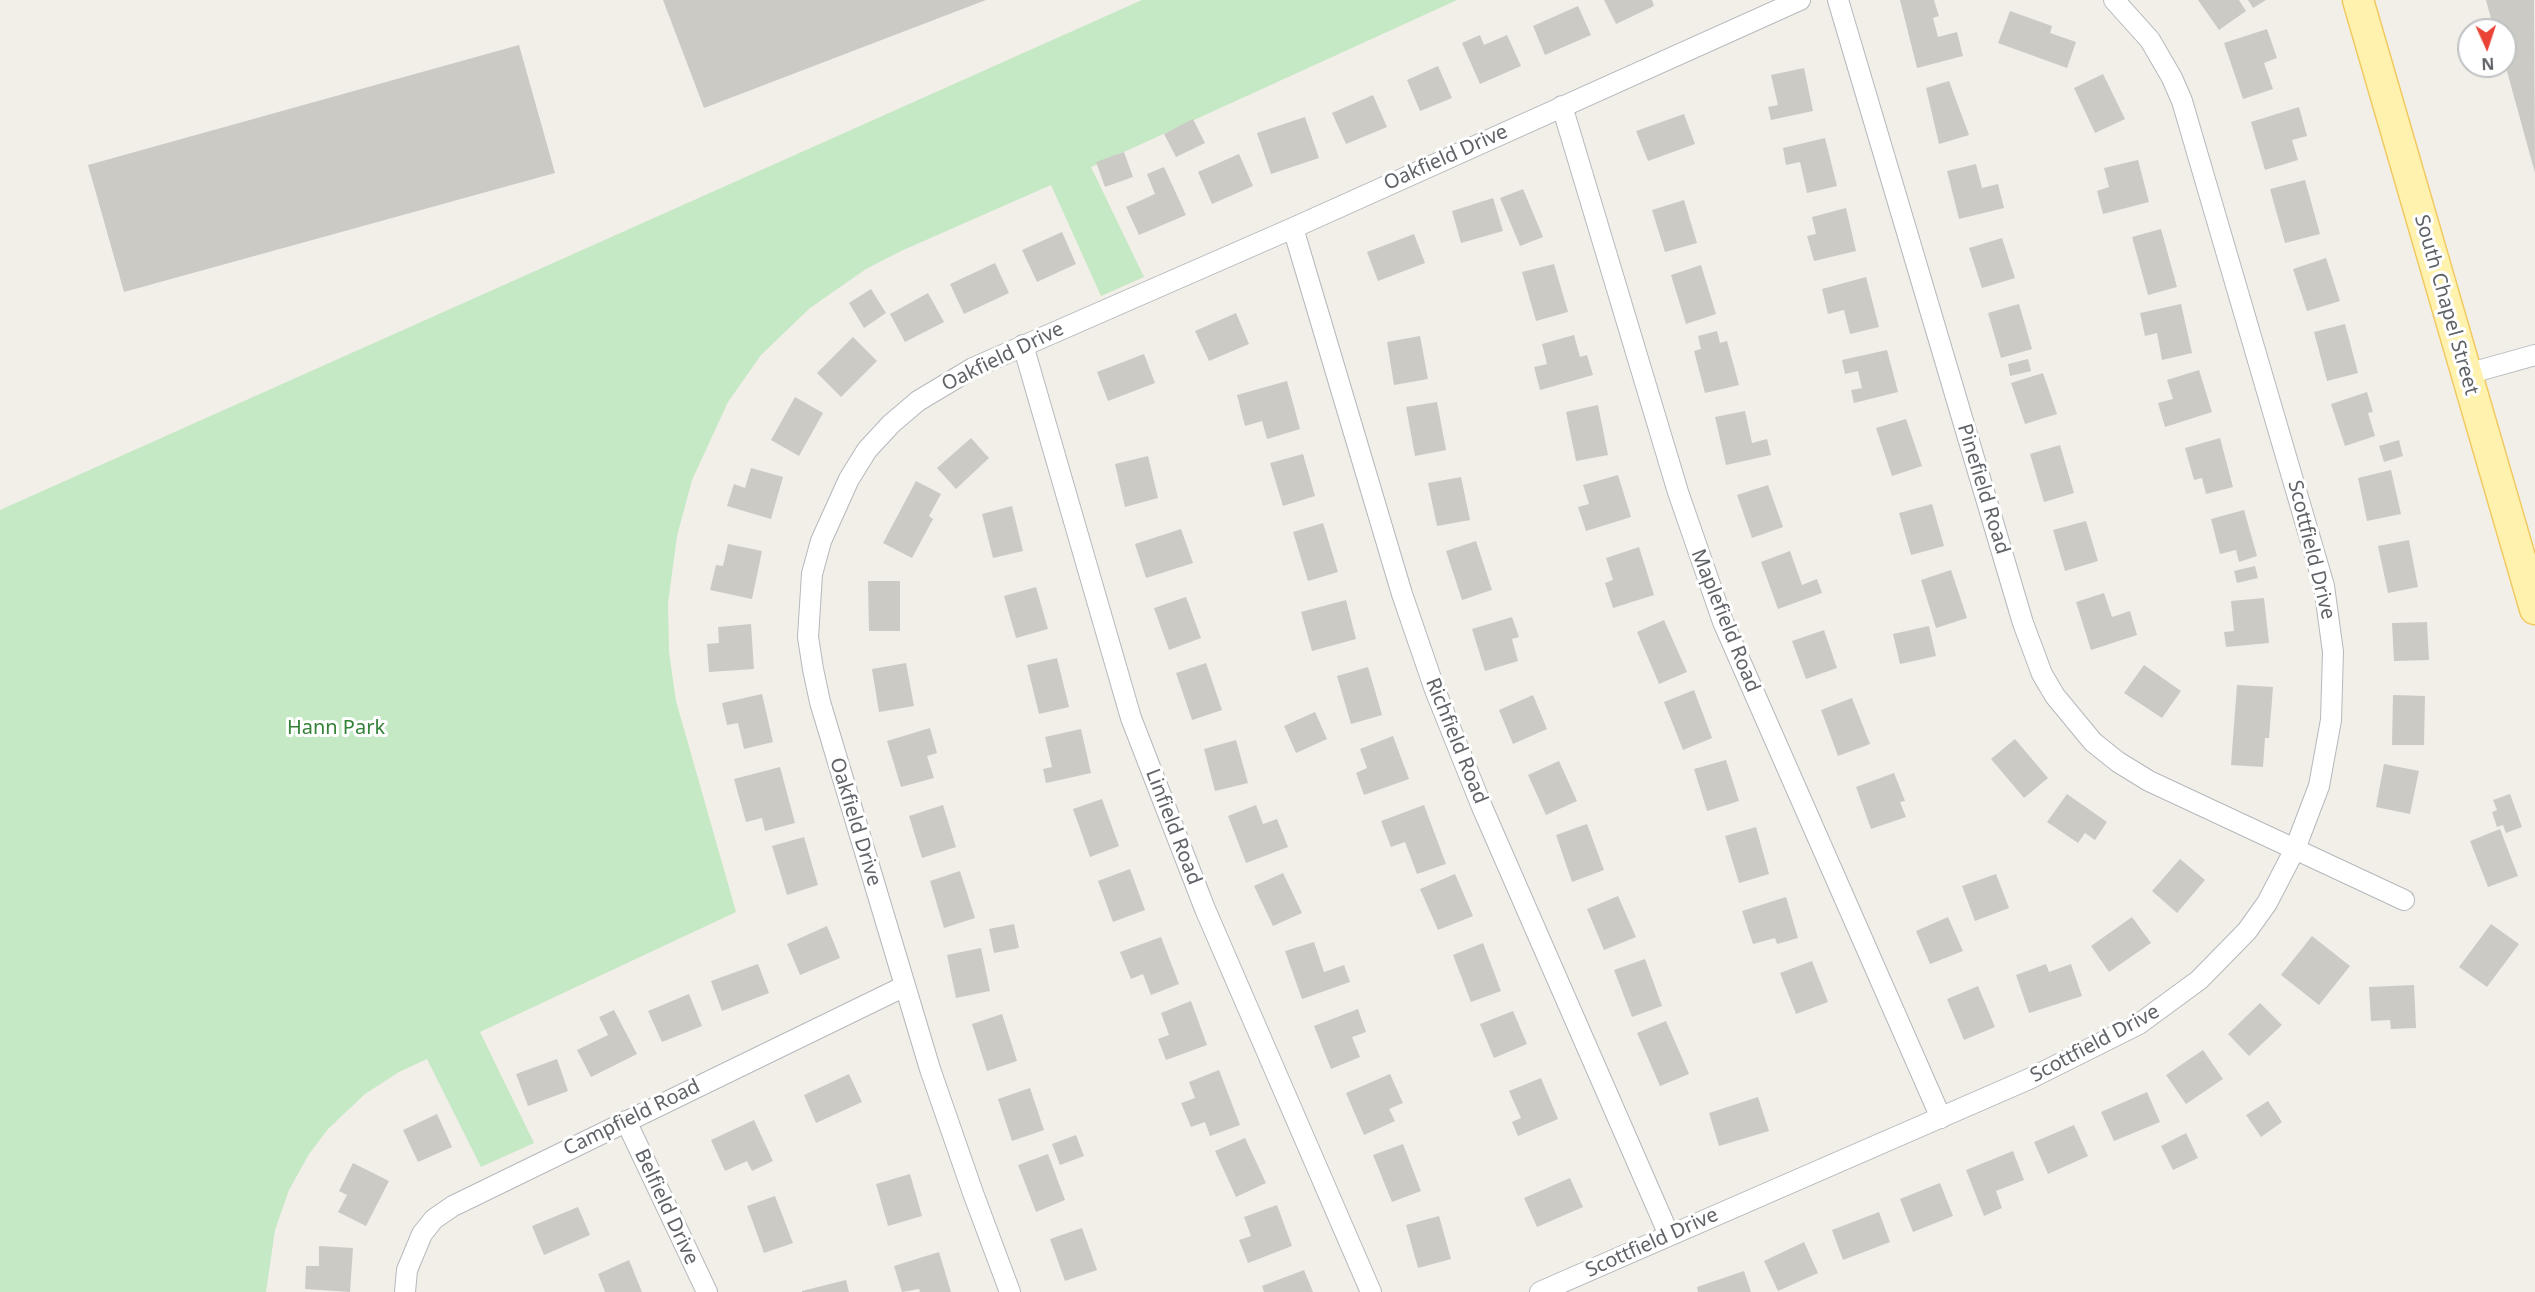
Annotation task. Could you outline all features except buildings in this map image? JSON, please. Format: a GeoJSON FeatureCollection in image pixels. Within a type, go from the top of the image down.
{"type":"FeatureCollection","features":[{"type":"Feature","properties":{"kind":"main road","name":"South Chapel Street"},"geometry":{"type":"LineString","coordinates":[[2358,0],[2535,609]]}},
{"type":"Feature","properties":{"kind":"street","name":"Oakfield Drive"},"geometry":{"type":"LineString","coordinates":[[1010,1292],[947,1121],[905,986],[820,702],[808,637],[812,574],[821,540],[833,508],[867,450],[891,424],[944,384],[1023,345],[1293,228],[1800,0]]}},
{"type":"Feature","properties":{"kind":"street","name":"Pinefield Road"},"geometry":{"type":"LineString","coordinates":[[1838,0],[2019,612],[2042,674],[2072,720],[2093,742],[2118,762],[2149,781],[2404,900]]}},
{"type":"Feature","properties":{"kind":"street","name":"Scottfield Drive"},"geometry":{"type":"LineString","coordinates":[[1540,1292],[1941,1118],[2103,1044],[2171,1002],[2199,980],[2247,931],[2266,903],[2295,849],[2319,786],[2331,720],[2332,652],[2324,586],[2182,101],[2172,78],[2150,40],[2114,0]]}},
{"type":"Feature","properties":{"kind":"street","name":"Maplefield Road"},"geometry":{"type":"LineString","coordinates":[[1562,106],[1678,492],[1719,611],[1941,1118]]}},
{"type":"Feature","properties":{"kind":"street","name":"Richfield Road"},"geometry":{"type":"LineString","coordinates":[[1293,228],[1402,594],[1435,690],[1482,807],[1669,1235]]}},
{"type":"Feature","properties":{"kind":"street","name":"Linfield Road"},"geometry":{"type":"LineString","coordinates":[[1023,345],[1131,718],[1205,909],[1371,1292]]}},
{"type":"Feature","properties":{"kind":"street"},"geometry":{"type":"LineString","coordinates":[[2467,374],[2535,355]]}},
{"type":"Feature","properties":{"kind":"street","name":"Campfield Road"},"geometry":{"type":"LineString","coordinates":[[405,1292],[407,1270],[413,1251],[434,1219],[480,1192],[905,986]]}},
{"type":"Feature","properties":{"kind":"street","name":"Belfield Drive"},"geometry":{"type":"LineString","coordinates":[[626,1121],[707,1292]]}},
{"type":"Feature","properties":{"kind":"green space","name":"Hann Park"},"geometry":{"type":"Polygon","coordinates":[[[1142,0],[1457,0],[1091,167],[1144,277],[1101,296],[1051,185],[901,251],[866,269],[810,308],[761,355],[728,402],[692,480],[677,536],[668,603],[669,652],[676,701],[736,912],[480,1032],[534,1143],[481,1167],[427,1059],[399,1072],[365,1094],[328,1129],[309,1154],[289,1190],[275,1230],[266,1292],[0,1292],[0,510],[1142,0]]]}}]}
